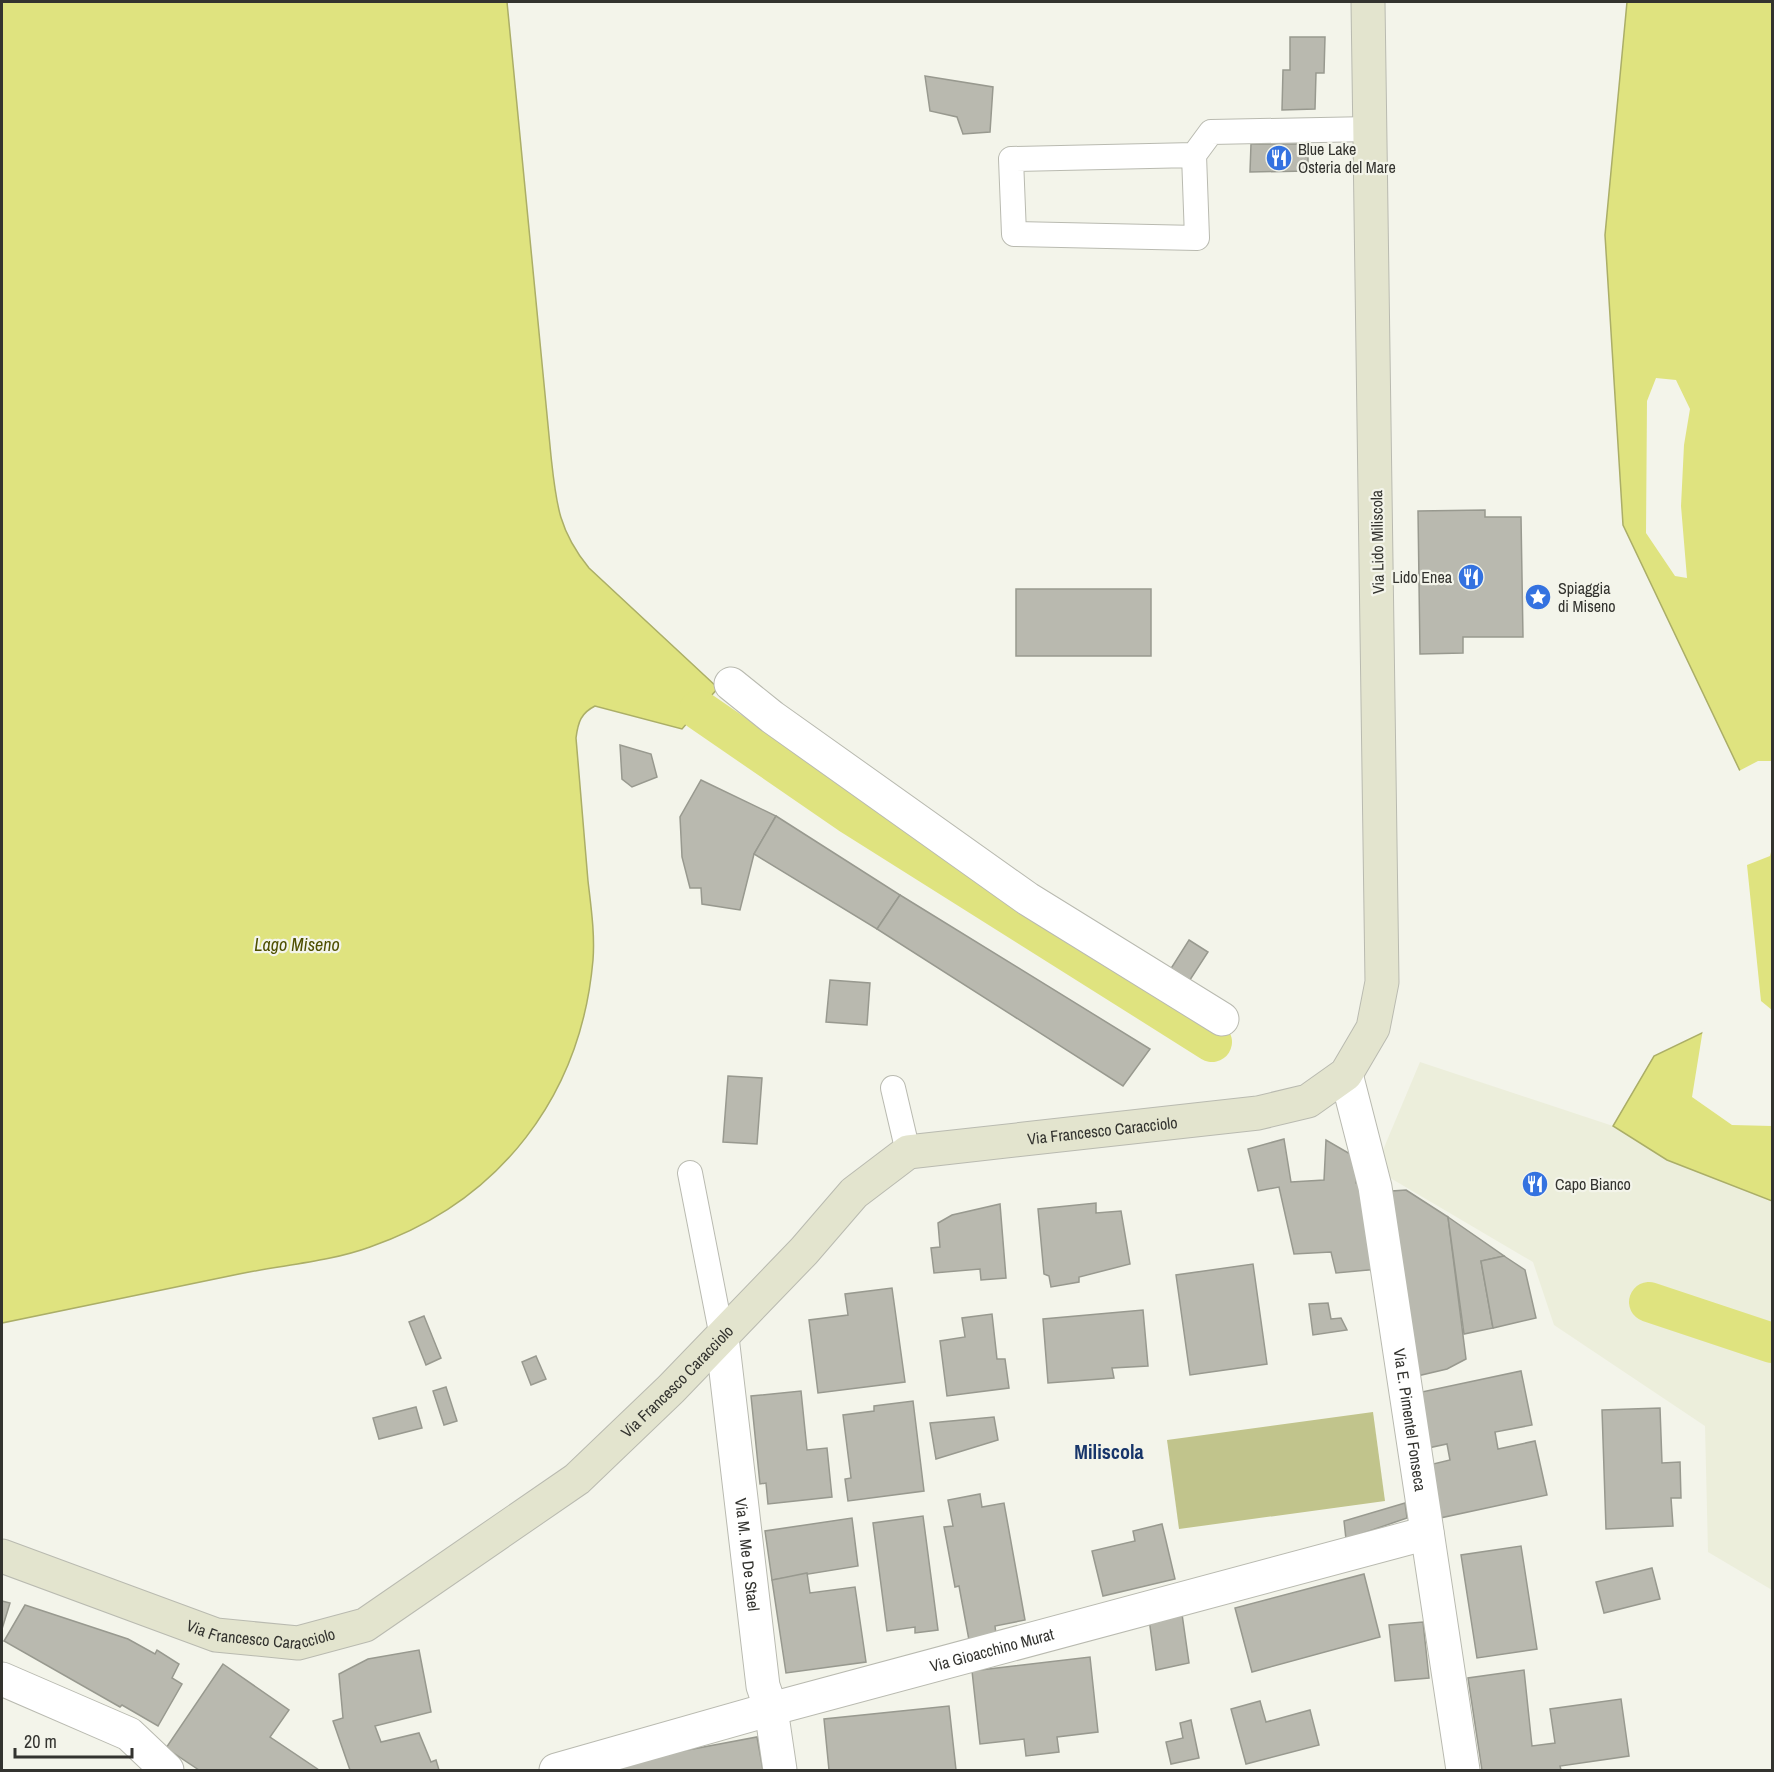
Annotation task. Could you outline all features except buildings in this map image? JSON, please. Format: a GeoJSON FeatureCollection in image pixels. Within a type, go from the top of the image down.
{"type":"FeatureCollection","features":[{"type":"Feature","properties":{"kind":"main road","name":"Via Lido Miliscola"},"geometry":{"type":"LineString","coordinates":[[1346,1074],[1373,1028],[1383,982],[1368,2]]}},
{"type":"Feature","properties":{"kind":"main road","name":"Via Francesco Caracciolo"},"geometry":{"type":"LineString","coordinates":[[2,1556],[216,1635],[298,1643],[365,1625],[577,1479],[722,1337],[854,1193],[908,1152],[1258,1113],[1308,1101],[1346,1074]]}},
{"type":"Feature","properties":{"kind":"street"},"geometry":{"type":"LineString","coordinates":[[731,684],[772,717],[1028,899],[1221,1019]]}},
{"type":"Feature","properties":{"kind":"street","name":"Via E. Pimentel Fonseca"},"geometry":{"type":"LineString","coordinates":[[1346,1074],[1375,1187],[1463,1770]]}},
{"type":"Feature","properties":{"kind":"street","name":"Via M. Me De Stael"},"geometry":{"type":"LineString","coordinates":[[722,1337],[763,1686],[771,1709],[780,1770]]}},
{"type":"Feature","properties":{"kind":"street","name":"Via Gioacchino Murat"},"geometry":{"type":"LineString","coordinates":[[556,1770],[771,1709],[1426,1533]]}},
{"type":"Feature","properties":{"kind":"street"},"geometry":{"type":"LineString","coordinates":[[2,1680],[129,1734],[167,1770]]}},
{"type":"Feature","properties":{"kind":"lane"},"geometry":{"type":"LineString","coordinates":[[1194,155],[1011,159],[1014,234],[1197,238],[1194,155],[1211,132],[1371,129]]}},
{"type":"Feature","properties":{"kind":"lane"},"geometry":{"type":"LineString","coordinates":[[893,1088],[908,1152]]}},
{"type":"Feature","properties":{"kind":"lane"},"geometry":{"type":"LineString","coordinates":[[690,1173],[722,1337]]}},
{"type":"Feature","properties":{"kind":"shaded area"},"geometry":{"type":"Polygon","coordinates":[[[1420,1062],[1613,1126],[1667,1160],[1771,1199],[1772,1590],[1708,1552],[1705,1426],[1554,1325],[1533,1262],[1375,1169],[1420,1062]]]}},
{"type":"Feature","properties":{"kind":"shaded area"},"geometry":{"type":"Polygon","coordinates":[[[1373,1412],[1385,1501],[1179,1529],[1167,1440],[1373,1412]]]}},
{"type":"Feature","properties":{"kind":"water","name":"Lago Miseno"},"geometry":{"type":"Polygon","coordinates":[[[2,2],[507,2],[551,456],[560,515],[571,541],[589,568],[718,688],[682,729],[595,706],[581,719],[576,738],[593,940],[593,960],[585,1010],[571,1056],[551,1099],[526,1138],[495,1172],[458,1202],[416,1227],[354,1252],[2,1323],[2,2]]]}},
{"type":"Feature","properties":{"kind":"water"},"geometry":{"type":"Polygon","coordinates":[[[1627,2],[1772,2],[1772,1201],[1667,1160],[1613,1126],[1654,1056],[1754,1008],[1740,771],[1623,525],[1605,235],[1627,2]]]}},
{"type":"Feature","properties":{"kind":"pier"},"geometry":{"type":"Polygon","coordinates":[[[1656,378],[1676,380],[1690,409],[1684,445],[1681,506],[1687,578],[1675,576],[1646,533],[1647,401],[1656,378]]]}},
{"type":"Feature","properties":{"kind":"pier"},"geometry":{"type":"Polygon","coordinates":[[[1758,761],[1772,761],[1772,848],[1770,856],[1747,865],[1761,1001],[1772,1010],[1772,1126],[1732,1125],[1692,1097],[1703,1029],[1751,1007],[1737,772],[1758,761]]]}},
{"type":"Feature","properties":{"kind":"waterway"},"geometry":{"type":"LineString","coordinates":[[699,710],[850,814],[1212,1042]]}},
{"type":"Feature","properties":{"kind":"waterway"},"geometry":{"type":"LineString","coordinates":[[1649,1302],[1772,1343]]}},
{"type":"Feature","properties":{"kind":"place","name":"Blue Lake Osteria del Mare"},"geometry":{"type":"Point","coordinates":[1279,158]}},
{"type":"Feature","properties":{"kind":"place","name":"Lido Enea"},"geometry":{"type":"Point","coordinates":[1471,577]}},
{"type":"Feature","properties":{"kind":"place","name":"Spiaggia di Miseno"},"geometry":{"type":"Point","coordinates":[1538,597]}},
{"type":"Feature","properties":{"kind":"place","name":"Capo Bianco"},"geometry":{"type":"Point","coordinates":[1535,1184]}},
{"type":"Feature","properties":{"kind":"district","name":"Miliscola"},"geometry":{"type":"Point","coordinates":[1109,1451]}}]}
